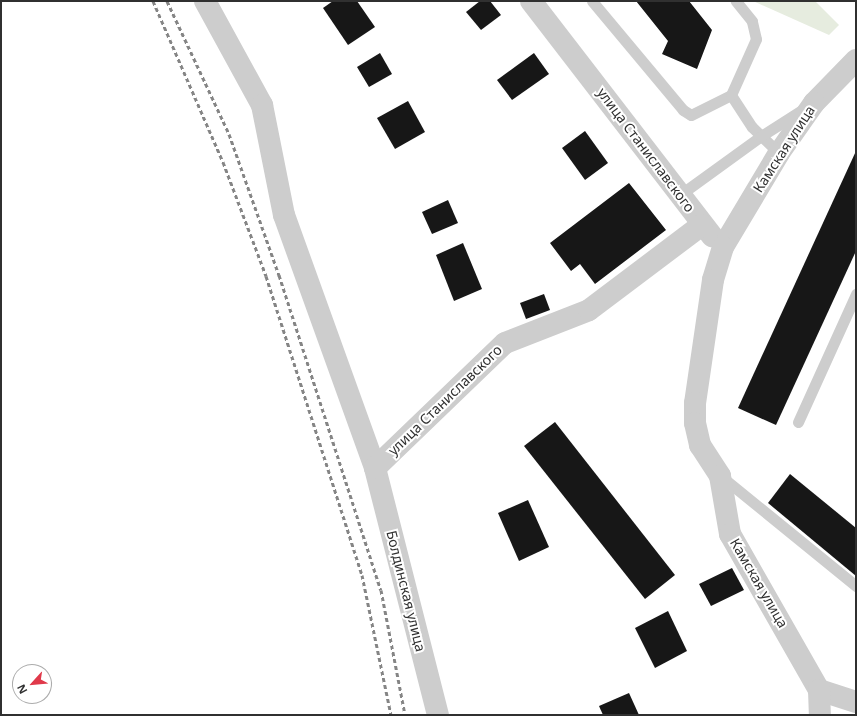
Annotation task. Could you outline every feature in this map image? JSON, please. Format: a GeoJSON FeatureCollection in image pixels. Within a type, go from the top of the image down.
{"type":"FeatureCollection","features":[{"type":"Feature","properties":{"kind":"street","name":"улица Станиславского"},"geometry":{"type":"LineString","coordinates":[[205,1],[262,105],[284,215],[375,468],[505,343],[588,310],[702,225],[681,194],[531,1]]}},
{"type":"Feature","properties":{"kind":"street","name":"Камская улица"},"geometry":{"type":"LineString","coordinates":[[819,690],[730,534],[720,476],[700,445],[695,423],[695,403],[713,280],[722,247],[779,153],[814,103],[856,60]]}},
{"type":"Feature","properties":{"kind":"street"},"geometry":{"type":"LineString","coordinates":[[702,225],[722,247]]}},
{"type":"Feature","properties":{"kind":"street","name":"Болдинская улица"},"geometry":{"type":"LineString","coordinates":[[375,468],[438,715]]}},
{"type":"Feature","properties":{"kind":"street"},"geometry":{"type":"LineString","coordinates":[[820,715],[819,690],[856,702]]}},
{"type":"Feature","properties":{"kind":"lane"},"geometry":{"type":"LineString","coordinates":[[592,1],[691,115],[700,112],[731,95],[756,39],[752,21],[736,1]]}},
{"type":"Feature","properties":{"kind":"lane"},"geometry":{"type":"LineString","coordinates":[[731,95],[761,136],[779,153]]}},
{"type":"Feature","properties":{"kind":"lane"},"geometry":{"type":"LineString","coordinates":[[681,194],[761,136],[814,103]]}},
{"type":"Feature","properties":{"kind":"lane"},"geometry":{"type":"LineString","coordinates":[[798,422],[856,294]]}},
{"type":"Feature","properties":{"kind":"lane"},"geometry":{"type":"LineString","coordinates":[[720,476],[856,586]]}},
{"type":"Feature","properties":{"kind":"shaded area"},"geometry":{"type":"Polygon","coordinates":[[[753,1],[815,1],[839,25],[829,35],[753,1]]]}},
{"type":"Feature","properties":{"kind":"building"},"geometry":{"type":"Polygon","coordinates":[[[333,1],[357,1],[375,27],[348,45],[323,8],[333,1]]]}},
{"type":"Feature","properties":{"kind":"building"},"geometry":{"type":"Polygon","coordinates":[[[480,1],[490,1],[501,15],[481,30],[466,12],[480,1]]]}},
{"type":"Feature","properties":{"kind":"building"},"geometry":{"type":"Polygon","coordinates":[[[636,1],[689,1],[712,30],[697,69],[662,54],[668,41],[636,1]]]}},
{"type":"Feature","properties":{"kind":"building"},"geometry":{"type":"Polygon","coordinates":[[[380,53],[392,74],[369,87],[357,67],[380,53]]]}},
{"type":"Feature","properties":{"kind":"building"},"geometry":{"type":"Polygon","coordinates":[[[534,53],[549,74],[512,100],[497,80],[534,53]]]}},
{"type":"Feature","properties":{"kind":"building"},"geometry":{"type":"Polygon","coordinates":[[[408,101],[425,132],[395,149],[377,118],[408,101]]]}},
{"type":"Feature","properties":{"kind":"building"},"geometry":{"type":"Polygon","coordinates":[[[585,131],[608,163],[585,180],[562,148],[585,131]]]}},
{"type":"Feature","properties":{"kind":"building"},"geometry":{"type":"Polygon","coordinates":[[[856,151],[856,251],[776,425],[738,408],[856,151]]]}},
{"type":"Feature","properties":{"kind":"building"},"geometry":{"type":"Polygon","coordinates":[[[629,183],[666,230],[595,284],[580,264],[571,271],[550,243],[629,183]]]}},
{"type":"Feature","properties":{"kind":"building"},"geometry":{"type":"Polygon","coordinates":[[[448,200],[458,223],[432,234],[422,212],[448,200]]]}},
{"type":"Feature","properties":{"kind":"building"},"geometry":{"type":"Polygon","coordinates":[[[463,243],[482,289],[454,301],[436,255],[463,243]]]}},
{"type":"Feature","properties":{"kind":"building"},"geometry":{"type":"Polygon","coordinates":[[[544,294],[550,310],[526,319],[520,303],[544,294]]]}},
{"type":"Feature","properties":{"kind":"building"},"geometry":{"type":"Polygon","coordinates":[[[555,422],[675,575],[645,599],[524,446],[555,422]]]}},
{"type":"Feature","properties":{"kind":"building"},"geometry":{"type":"Polygon","coordinates":[[[790,474],[856,528],[856,576],[768,503],[790,474]]]}},
{"type":"Feature","properties":{"kind":"building"},"geometry":{"type":"Polygon","coordinates":[[[528,500],[549,547],[519,561],[498,513],[528,500]]]}},
{"type":"Feature","properties":{"kind":"building"},"geometry":{"type":"Polygon","coordinates":[[[732,568],[744,590],[711,606],[699,584],[732,568]]]}},
{"type":"Feature","properties":{"kind":"building"},"geometry":{"type":"Polygon","coordinates":[[[668,611],[687,651],[655,668],[635,628],[668,611]]]}},
{"type":"Feature","properties":{"kind":"building"},"geometry":{"type":"Polygon","coordinates":[[[629,693],[639,715],[603,715],[599,706],[629,693]]]}},
{"type":"Feature","properties":{"kind":"railway"},"geometry":{"type":"LineString","coordinates":[[153,1],[223,162],[266,276],[362,575],[391,715]]}},
{"type":"Feature","properties":{"kind":"railway"},"geometry":{"type":"LineString","coordinates":[[167,1],[229,134],[279,275],[381,590],[405,715]]}}]}
